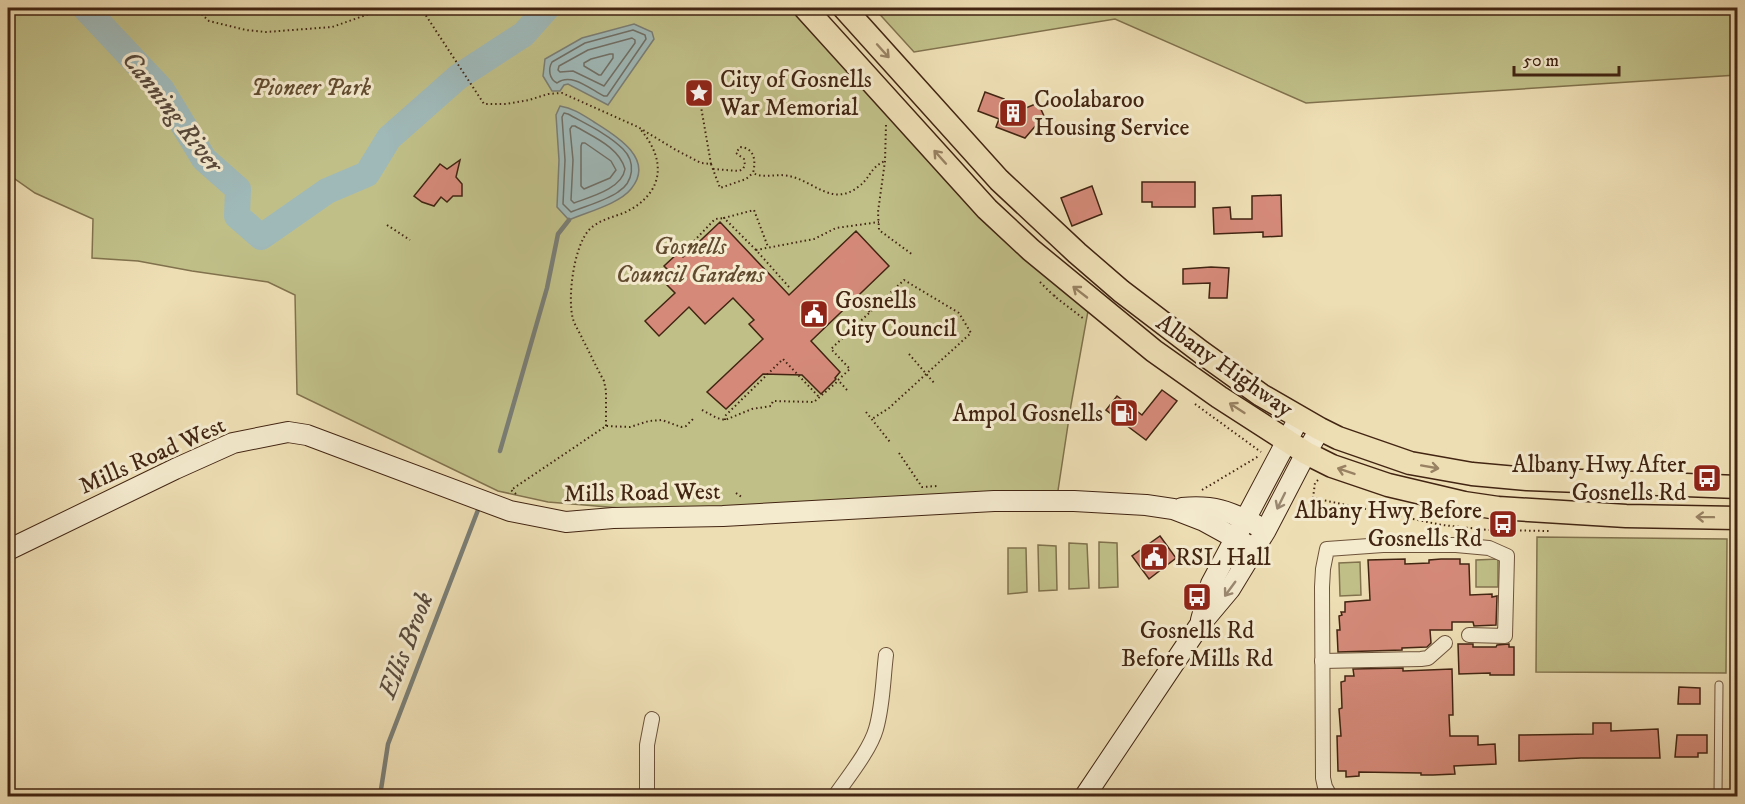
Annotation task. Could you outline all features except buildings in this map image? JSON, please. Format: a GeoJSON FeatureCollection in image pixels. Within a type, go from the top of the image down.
{"type":"FeatureCollection","features":[{"type":"Feature","properties":{"kind":"highway","name":"Albany Highway"},"geometry":{"type":"LineString","coordinates":[[805,8],[987,209],[1044,261],[1154,351],[1219,397],[1306,453],[1332,466],[1388,485],[1464,503],[1498,508],[1626,516],[1737,518]]}},
{"type":"Feature","properties":{"kind":"highway","name":"Albany Highway"},"geometry":{"type":"LineString","coordinates":[[844,8],[999,180],[1077,253],[1121,291],[1261,395],[1299,418],[1338,438],[1410,463],[1472,474],[1527,479],[1737,487]]}},
{"type":"Feature","properties":{"kind":"highway"},"geometry":{"type":"LineString","coordinates":[[961,138],[978,169],[1026,217],[1042,238],[1045,249],[1044,261]]}},
{"type":"Feature","properties":{"kind":"highway"},"geometry":{"type":"LineString","coordinates":[[1472,474],[1476,485],[1490,494],[1600,507],[1626,516]]}},
{"type":"Feature","properties":{"kind":"main road"},"geometry":{"type":"LineString","coordinates":[[1200,626],[1211,584],[1299,418]]}},
{"type":"Feature","properties":{"kind":"main road"},"geometry":{"type":"LineString","coordinates":[[1085,796],[1200,626],[1230,589],[1266,530],[1320,429]]}},
{"type":"Feature","properties":{"kind":"main road","name":"Mills Road West"},"geometry":{"type":"LineString","coordinates":[[8,550],[233,443],[288,432],[307,435],[510,511],[566,522],[994,501],[1074,501],[1146,505],[1173,509],[1204,521],[1255,549]]}},
{"type":"Feature","properties":{"kind":"main road","name":"Mills Road West"},"geometry":{"type":"LineString","coordinates":[[1173,509],[1214,507],[1228,511],[1266,530]]}},
{"type":"Feature","properties":{"kind":"street"},"geometry":{"type":"LineString","coordinates":[[1330,796],[1323,778],[1322,587],[1327,549],[1383,545],[1456,545],[1489,548],[1507,556],[1505,636],[1469,635]]}},
{"type":"Feature","properties":{"kind":"street"},"geometry":{"type":"LineString","coordinates":[[1322,661],[1421,659],[1428,658],[1445,644]]}},
{"type":"Feature","properties":{"kind":"street"},"geometry":{"type":"LineString","coordinates":[[835,796],[876,730],[886,655]]}},
{"type":"Feature","properties":{"kind":"street"},"geometry":{"type":"LineString","coordinates":[[647,796],[647,745],[652,719]]}},
{"type":"Feature","properties":{"kind":"lane"},"geometry":{"type":"LineString","coordinates":[[1718,796],[1719,685]]}},
{"type":"Feature","properties":{"kind":"path"},"geometry":{"type":"LineString","coordinates":[[195,8],[209,21],[246,30],[266,32],[332,27],[386,8]]}},
{"type":"Feature","properties":{"kind":"path"},"geometry":{"type":"LineString","coordinates":[[421,8],[484,104],[495,105],[562,93],[638,127],[701,163],[711,164]]}},
{"type":"Feature","properties":{"kind":"path"},"geometry":{"type":"LineString","coordinates":[[697,87],[704,89],[706,94],[700,101],[696,101],[691,95],[693,89],[697,87]]}},
{"type":"Feature","properties":{"kind":"path"},"geometry":{"type":"LineString","coordinates":[[700,101],[711,164],[720,188],[746,180],[753,173],[755,161],[752,153],[740,147],[736,153],[745,162],[743,169],[740,171],[713,169]]}},
{"type":"Feature","properties":{"kind":"path"},"geometry":{"type":"LineString","coordinates":[[886,125],[885,161],[878,212],[879,230],[913,255]]}},
{"type":"Feature","properties":{"kind":"path"},"geometry":{"type":"LineString","coordinates":[[606,426],[604,381],[573,318],[573,276],[581,242],[589,229],[601,221],[628,211],[648,196],[657,182],[658,167],[655,156],[648,138],[638,127]]}},
{"type":"Feature","properties":{"kind":"path"},"geometry":{"type":"LineString","coordinates":[[753,173],[762,177],[777,174],[791,176],[835,195],[858,188],[873,169],[885,161]]}},
{"type":"Feature","properties":{"kind":"path"},"geometry":{"type":"LineString","coordinates":[[694,241],[715,219],[754,210],[768,247]]}},
{"type":"Feature","properties":{"kind":"path"},"geometry":{"type":"LineString","coordinates":[[724,218],[789,287]]}},
{"type":"Feature","properties":{"kind":"path"},"geometry":{"type":"LineString","coordinates":[[756,250],[814,239],[836,228],[879,222]]}},
{"type":"Feature","properties":{"kind":"path"},"geometry":{"type":"LineString","coordinates":[[387,225],[410,240]]}},
{"type":"Feature","properties":{"kind":"path"},"geometry":{"type":"LineString","coordinates":[[702,410],[725,420],[752,409],[771,406],[773,401],[814,402],[850,369],[831,349],[904,280],[959,313],[971,333],[889,408],[872,419]]}},
{"type":"Feature","properties":{"kind":"path"},"geometry":{"type":"LineString","coordinates":[[856,298],[870,312]]}},
{"type":"Feature","properties":{"kind":"path"},"geometry":{"type":"LineString","coordinates":[[909,354],[935,384]]}},
{"type":"Feature","properties":{"kind":"path"},"geometry":{"type":"LineString","coordinates":[[725,420],[726,416],[783,359],[819,398]]}},
{"type":"Feature","properties":{"kind":"path"},"geometry":{"type":"LineString","coordinates":[[838,380],[847,390]]}},
{"type":"Feature","properties":{"kind":"path"},"geometry":{"type":"LineString","coordinates":[[866,412],[890,442]]}},
{"type":"Feature","properties":{"kind":"path"},"geometry":{"type":"LineString","coordinates":[[520,498],[512,490],[606,426],[630,427],[649,421],[662,420],[681,427],[686,426],[693,419]]}},
{"type":"Feature","properties":{"kind":"path"},"geometry":{"type":"LineString","coordinates":[[697,504],[716,491]]}},
{"type":"Feature","properties":{"kind":"green space","name":"Gosnells Council Gardens"},"geometry":{"type":"Polygon","coordinates":[[[8,8],[798,8],[1090,300],[1057,497],[692,514],[548,502],[498,491],[297,394],[295,295],[268,282],[138,261],[92,258],[93,219],[35,193],[8,174],[8,8]]]}},
{"type":"Feature","properties":{"kind":"green space"},"geometry":{"type":"Polygon","coordinates":[[[874,8],[1737,8],[1737,75],[1306,103],[1115,19],[914,52],[874,8]]]}},
{"type":"Feature","properties":{"kind":"green space"},"geometry":{"type":"Polygon","coordinates":[[[1537,537],[1727,539],[1726,673],[1536,672],[1537,537]]]}},
{"type":"Feature","properties":{"kind":"green space"},"geometry":{"type":"Polygon","coordinates":[[[1099,542],[1117,543],[1118,587],[1099,588],[1099,542]]]}},
{"type":"Feature","properties":{"kind":"green space"},"geometry":{"type":"Polygon","coordinates":[[[1069,543],[1087,544],[1089,588],[1069,589],[1069,543]]]}},
{"type":"Feature","properties":{"kind":"green space"},"geometry":{"type":"Polygon","coordinates":[[[1038,545],[1056,546],[1057,590],[1039,591],[1038,545]]]}},
{"type":"Feature","properties":{"kind":"green space"},"geometry":{"type":"Polygon","coordinates":[[[1008,548],[1026,548],[1027,592],[1008,594],[1008,548]]]}},
{"type":"Feature","properties":{"kind":"green space"},"geometry":{"type":"Polygon","coordinates":[[[1498,559],[1498,587],[1476,587],[1476,560],[1498,559]]]}},
{"type":"Feature","properties":{"kind":"green space"},"geometry":{"type":"Polygon","coordinates":[[[1360,562],[1361,595],[1340,596],[1339,563],[1360,562]]]}},
{"type":"Feature","properties":{"kind":"water"},"geometry":{"type":"Polygon","coordinates":[[[634,24],[652,32],[654,39],[608,105],[568,84],[564,85],[560,91],[552,91],[543,76],[545,59],[582,38],[634,24]]]}},
{"type":"Feature","properties":{"kind":"water"},"geometry":{"type":"Polygon","coordinates":[[[560,106],[582,114],[622,141],[636,158],[639,168],[637,178],[626,194],[611,203],[569,220],[557,207],[559,160],[556,115],[560,106]]]}},
{"type":"Feature","properties":{"kind":"waterway","name":"Canning River"},"geometry":{"type":"LineString","coordinates":[[85,8],[162,90],[204,159],[238,189],[237,216],[261,237],[327,191],[367,174],[389,138],[458,77],[524,34],[547,8]]}},
{"type":"Feature","properties":{"kind":"waterway","name":"Ellis Brook"},"geometry":{"type":"LineString","coordinates":[[500,451],[547,288],[558,234],[569,220]]}},
{"type":"Feature","properties":{"kind":"waterway","name":"Ellis Brook"},"geometry":{"type":"LineString","coordinates":[[380,796],[388,744],[478,510]]}},
{"type":"Feature","properties":{"kind":"place","name":"City of Gosnells War Memorial"},"geometry":{"type":"Point","coordinates":[699,93]}},
{"type":"Feature","properties":{"kind":"place","name":"Coolabaroo Housing Service"},"geometry":{"type":"Point","coordinates":[1013,113]}},
{"type":"Feature","properties":{"kind":"place","name":"Gosnells City Council"},"geometry":{"type":"Point","coordinates":[814,314]}},
{"type":"Feature","properties":{"kind":"place","name":"Ampol Gosnells"},"geometry":{"type":"Point","coordinates":[1124,413]}},
{"type":"Feature","properties":{"kind":"place","name":"Albany Hwy After Gosnells Rd"},"geometry":{"type":"Point","coordinates":[1707,478]}},
{"type":"Feature","properties":{"kind":"place","name":"Albany Hwy Before Gosnells Rd"},"geometry":{"type":"Point","coordinates":[1503,524]}},
{"type":"Feature","properties":{"kind":"place","name":"RSL Hall"},"geometry":{"type":"Point","coordinates":[1154,557]}},
{"type":"Feature","properties":{"kind":"place","name":"Gosnells Rd Before Mills Rd"},"geometry":{"type":"Point","coordinates":[1197,597]}},
{"type":"Feature","properties":{"kind":"park label","name":"Pioneer Park"},"geometry":{"type":"Point","coordinates":[311,87]}}]}
